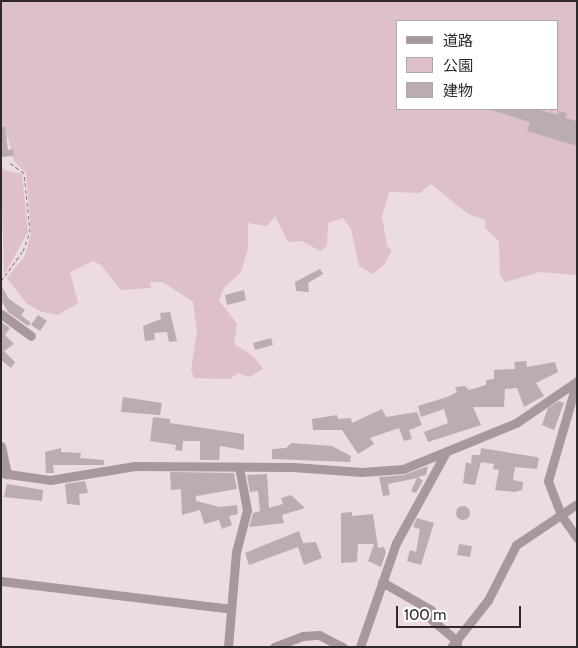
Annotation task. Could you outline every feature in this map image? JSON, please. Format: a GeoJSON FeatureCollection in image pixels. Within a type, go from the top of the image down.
{"type":"FeatureCollection","features":[{"type":"Feature","properties":{"kind":"street"},"geometry":{"type":"LineString","coordinates":[[1,314],[31,336]]}},
{"type":"Feature","properties":{"kind":"street"},"geometry":{"type":"LineString","coordinates":[[1,446],[4,473],[60,479],[135,466],[239,467],[362,472],[404,469],[445,454],[516,423],[577,381]]}},
{"type":"Feature","properties":{"kind":"street"},"geometry":{"type":"LineString","coordinates":[[577,381],[548,481],[560,515],[577,538]]}},
{"type":"Feature","properties":{"kind":"street"},"geometry":{"type":"LineString","coordinates":[[360,647],[396,543],[445,454]]}},
{"type":"Feature","properties":{"kind":"street"},"geometry":{"type":"LineString","coordinates":[[228,647],[236,552],[247,510],[239,467]]}},
{"type":"Feature","properties":{"kind":"street"},"geometry":{"type":"LineString","coordinates":[[382,582],[430,610],[432,620],[455,645],[488,600],[516,545],[577,504]]}},
{"type":"Feature","properties":{"kind":"street"},"geometry":{"type":"LineString","coordinates":[[1,581],[231,608]]}},
{"type":"Feature","properties":{"kind":"street"},"geometry":{"type":"LineString","coordinates":[[274,647],[303,636],[319,635],[343,647]]}},
{"type":"Feature","properties":{"kind":"path"},"geometry":{"type":"LineString","coordinates":[[1,281],[23,252],[30,232],[24,173],[9,162]]}},
{"type":"Feature","properties":{"kind":"green space"},"geometry":{"type":"Polygon","coordinates":[[[1,1],[577,1],[577,275],[540,272],[505,282],[500,275],[499,241],[485,228],[486,220],[468,214],[431,184],[420,193],[389,192],[382,217],[387,246],[392,250],[384,265],[373,274],[359,266],[351,229],[343,218],[328,223],[327,246],[320,251],[302,241],[288,242],[275,216],[267,226],[248,223],[248,249],[241,272],[224,288],[219,300],[237,324],[234,344],[253,356],[263,369],[250,377],[238,373],[230,379],[194,378],[191,370],[197,331],[193,302],[163,282],[150,282],[151,288],[121,290],[101,265],[93,261],[70,272],[78,303],[58,315],[42,312],[27,304],[7,278],[25,256],[31,234],[26,173],[14,161],[8,138],[1,137],[1,1]]]}},
{"type":"Feature","properties":{"kind":"green space"},"geometry":{"type":"Polygon","coordinates":[[[1,163],[3,170],[22,174],[28,232],[4,275],[1,163]]]}},
{"type":"Feature","properties":{"kind":"building"},"geometry":{"type":"Polygon","coordinates":[[[491,110],[540,110],[558,115],[559,111],[567,113],[565,118],[577,121],[577,146],[527,131],[530,122],[491,110]]]}},
{"type":"Feature","properties":{"kind":"building"},"geometry":{"type":"Polygon","coordinates":[[[1,127],[5,127],[8,150],[13,149],[14,156],[1,157],[1,127]]]}},
{"type":"Feature","properties":{"kind":"building"},"geometry":{"type":"Polygon","coordinates":[[[320,269],[323,274],[308,283],[309,292],[296,291],[295,282],[320,269]]]}},
{"type":"Feature","properties":{"kind":"building"},"geometry":{"type":"Polygon","coordinates":[[[1,285],[9,299],[25,310],[21,315],[31,323],[28,326],[8,312],[1,300],[1,285]]]}},
{"type":"Feature","properties":{"kind":"building"},"geometry":{"type":"Polygon","coordinates":[[[244,290],[246,300],[227,305],[225,295],[244,290]]]}},
{"type":"Feature","properties":{"kind":"building"},"geometry":{"type":"Polygon","coordinates":[[[170,312],[177,341],[169,342],[167,332],[154,333],[155,340],[145,341],[143,326],[161,319],[160,313],[170,312]]]}},
{"type":"Feature","properties":{"kind":"building"},"geometry":{"type":"Polygon","coordinates":[[[38,315],[47,321],[40,331],[31,325],[38,315]]]}},
{"type":"Feature","properties":{"kind":"building"},"geometry":{"type":"Polygon","coordinates":[[[1,322],[10,328],[5,335],[14,344],[4,351],[15,362],[11,368],[1,360],[1,322]]]}},
{"type":"Feature","properties":{"kind":"building"},"geometry":{"type":"Polygon","coordinates":[[[271,338],[273,345],[255,350],[253,343],[271,338]]]}},
{"type":"Feature","properties":{"kind":"building"},"geometry":{"type":"Polygon","coordinates":[[[526,361],[527,367],[555,362],[558,372],[536,383],[544,396],[524,407],[517,388],[505,389],[504,407],[473,407],[481,425],[428,442],[424,432],[448,423],[444,409],[421,417],[418,406],[457,392],[455,387],[465,386],[469,390],[486,385],[486,380],[494,379],[494,370],[515,369],[514,362],[526,361]]]}},
{"type":"Feature","properties":{"kind":"building"},"geometry":{"type":"Polygon","coordinates":[[[123,397],[162,403],[160,415],[121,412],[123,397]]]}},
{"type":"Feature","properties":{"kind":"building"},"geometry":{"type":"Polygon","coordinates":[[[559,401],[564,403],[554,430],[542,425],[548,408],[559,401]]]}},
{"type":"Feature","properties":{"kind":"building"},"geometry":{"type":"Polygon","coordinates":[[[382,409],[386,417],[417,412],[422,425],[409,430],[412,439],[404,441],[399,428],[370,438],[374,444],[358,454],[342,430],[313,430],[312,419],[337,415],[338,419],[351,418],[352,423],[382,409]]]}},
{"type":"Feature","properties":{"kind":"building"},"geometry":{"type":"Polygon","coordinates":[[[153,417],[170,419],[170,423],[244,434],[244,450],[220,446],[219,460],[200,460],[200,441],[183,441],[182,451],[175,450],[176,445],[150,441],[153,417]]]}},
{"type":"Feature","properties":{"kind":"building"},"geometry":{"type":"Polygon","coordinates":[[[291,443],[332,446],[351,456],[350,462],[272,459],[272,449],[286,448],[291,443]]]}},
{"type":"Feature","properties":{"kind":"building"},"geometry":{"type":"Polygon","coordinates":[[[61,448],[61,452],[81,453],[80,458],[104,460],[104,465],[53,465],[54,473],[46,473],[45,452],[61,448]]]}},
{"type":"Feature","properties":{"kind":"building"},"geometry":{"type":"Polygon","coordinates":[[[481,448],[539,458],[537,469],[515,467],[513,480],[523,482],[522,490],[515,492],[495,490],[499,470],[493,469],[494,464],[481,462],[475,485],[463,483],[466,462],[471,464],[472,455],[480,455],[481,448]]]}},
{"type":"Feature","properties":{"kind":"building"},"geometry":{"type":"Polygon","coordinates":[[[428,466],[426,475],[418,477],[423,481],[416,493],[411,491],[417,478],[388,484],[390,495],[383,496],[379,477],[404,475],[428,466]]]}},
{"type":"Feature","properties":{"kind":"building"},"geometry":{"type":"Polygon","coordinates":[[[170,472],[234,473],[237,489],[196,496],[196,501],[220,507],[237,505],[238,514],[229,516],[232,525],[222,529],[219,520],[204,524],[200,510],[182,515],[181,489],[171,490],[170,472]]]}},
{"type":"Feature","properties":{"kind":"building"},"geometry":{"type":"Polygon","coordinates":[[[267,474],[269,508],[283,504],[281,498],[291,495],[305,508],[282,515],[284,523],[249,527],[253,513],[260,511],[258,491],[250,492],[247,475],[267,474]]]}},
{"type":"Feature","properties":{"kind":"building"},"geometry":{"type":"Polygon","coordinates":[[[85,481],[88,493],[79,494],[80,505],[67,504],[65,484],[85,481]]]}},
{"type":"Feature","properties":{"kind":"building"},"geometry":{"type":"Polygon","coordinates":[[[7,484],[43,490],[42,501],[4,497],[7,484]]]}},
{"type":"Feature","properties":{"kind":"building"},"geometry":{"type":"Polygon","coordinates":[[[463,506],[468,508],[470,513],[468,518],[463,520],[458,518],[456,513],[458,508],[463,506]]]}},
{"type":"Feature","properties":{"kind":"building"},"geometry":{"type":"Polygon","coordinates":[[[352,512],[352,516],[373,514],[378,548],[384,547],[386,552],[381,567],[368,561],[374,544],[358,544],[357,562],[341,563],[341,513],[352,512]]]}},
{"type":"Feature","properties":{"kind":"building"},"geometry":{"type":"Polygon","coordinates":[[[417,518],[434,523],[421,565],[407,561],[410,550],[416,552],[420,529],[413,527],[417,518]]]}},
{"type":"Feature","properties":{"kind":"building"},"geometry":{"type":"Polygon","coordinates":[[[299,531],[303,543],[316,542],[322,558],[304,565],[298,547],[249,565],[245,553],[299,531]]]}},
{"type":"Feature","properties":{"kind":"building"},"geometry":{"type":"Polygon","coordinates":[[[459,544],[472,546],[470,557],[457,555],[459,544]]]}}]}
